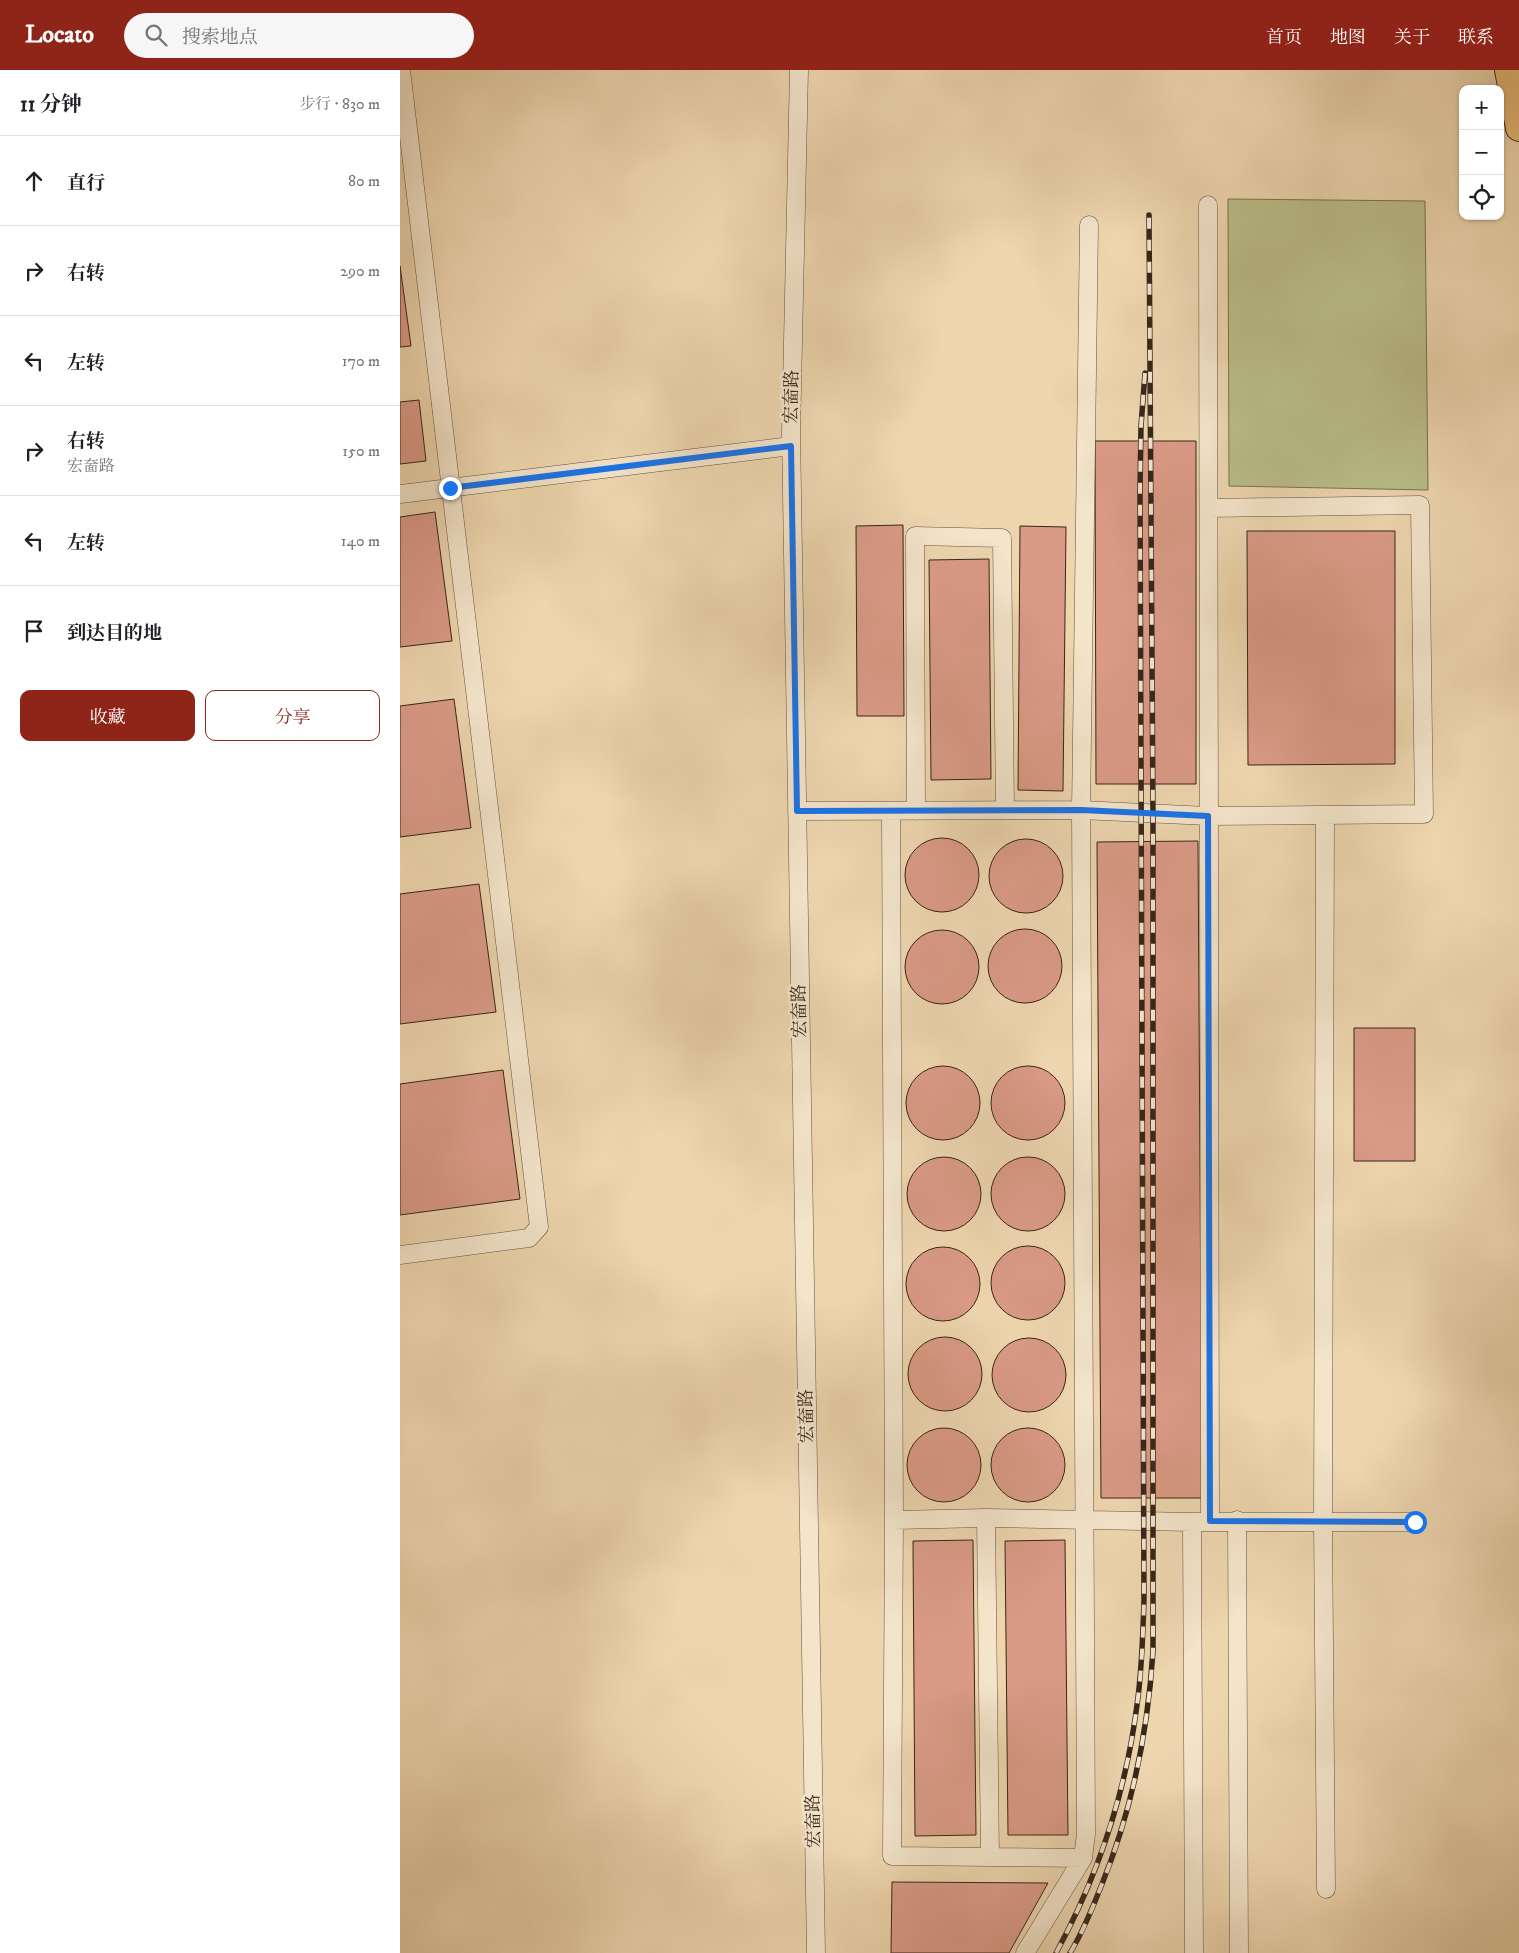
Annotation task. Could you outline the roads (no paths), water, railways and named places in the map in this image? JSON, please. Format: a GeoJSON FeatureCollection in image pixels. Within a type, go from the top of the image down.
{"type":"FeatureCollection","features":[{"type":"Feature","properties":{"kind":"highway"},"geometry":{"type":"LineString","coordinates":[[1508,70],[1519,128]]}},
{"type":"Feature","properties":{"kind":"street"},"geometry":{"type":"LineString","coordinates":[[400,1255],[529,1238],[539,1227],[401,70]]}},
{"type":"Feature","properties":{"kind":"street","name":"宏奤路"},"geometry":{"type":"LineString","coordinates":[[799,70],[791,446],[816,1953]]}},
{"type":"Feature","properties":{"kind":"street"},"geometry":{"type":"LineString","coordinates":[[1208,205],[1210,508],[1208,816],[1210,1521]]}},
{"type":"Feature","properties":{"kind":"street"},"geometry":{"type":"LineString","coordinates":[[1025,1953],[1083,1858],[1086,1834],[1081,810],[1089,225]]}},
{"type":"Feature","properties":{"kind":"street"},"geometry":{"type":"LineString","coordinates":[[400,494],[791,446]]}},
{"type":"Feature","properties":{"kind":"street"},"geometry":{"type":"LineString","coordinates":[[797,811],[1081,810],[1208,816],[1424,814],[1420,505],[1210,508]]}},
{"type":"Feature","properties":{"kind":"street"},"geometry":{"type":"LineString","coordinates":[[916,811],[915,536],[1002,538],[1005,810]]}},
{"type":"Feature","properties":{"kind":"street"},"geometry":{"type":"LineString","coordinates":[[891,811],[894,1520],[892,1856],[1083,1858]]}},
{"type":"Feature","properties":{"kind":"street"},"geometry":{"type":"LineString","coordinates":[[1324,815],[1323,1521],[1326,1889]]}},
{"type":"Feature","properties":{"kind":"street"},"geometry":{"type":"LineString","coordinates":[[986,1518],[990,1857]]}},
{"type":"Feature","properties":{"kind":"street"},"geometry":{"type":"LineString","coordinates":[[894,1520],[986,1518],[1192,1522],[1237,1520],[1415,1522]]}},
{"type":"Feature","properties":{"kind":"street"},"geometry":{"type":"LineString","coordinates":[[1237,1520],[1239,1953]]}},
{"type":"Feature","properties":{"kind":"street"},"geometry":{"type":"LineString","coordinates":[[1192,1522],[1194,1953]]}},
{"type":"Feature","properties":{"kind":"railway"},"geometry":{"type":"LineString","coordinates":[[1070,1953],[1091,1910],[1113,1856],[1130,1799],[1143,1740],[1153,1651],[1153,815],[1149,215]]}},
{"type":"Feature","properties":{"kind":"railway"},"geometry":{"type":"LineString","coordinates":[[1056,1953],[1085,1894],[1118,1801],[1132,1737],[1139,1692],[1142,1652],[1144,1599],[1140,491],[1141,426],[1145,373]]}}]}
